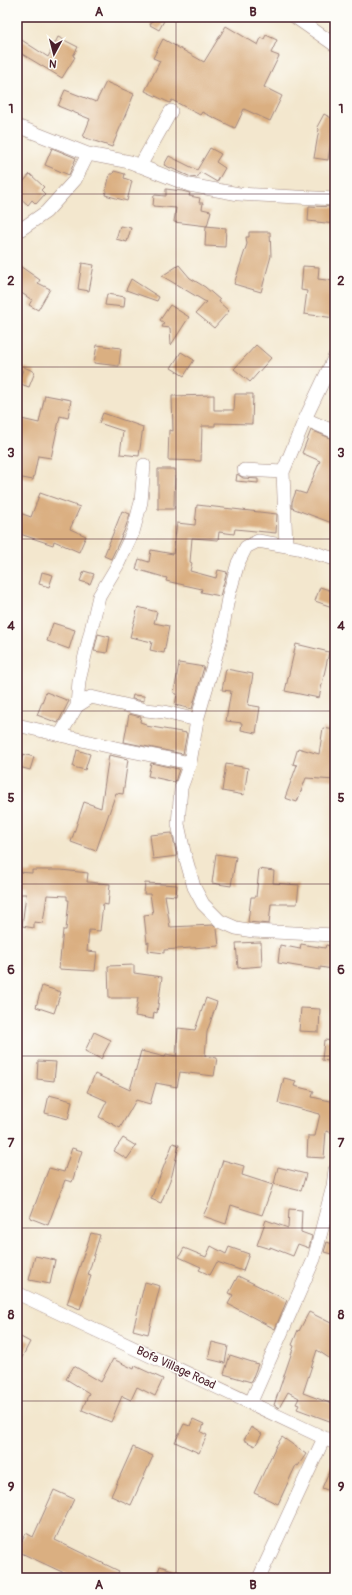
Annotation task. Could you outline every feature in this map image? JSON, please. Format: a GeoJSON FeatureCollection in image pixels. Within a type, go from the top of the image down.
{"type":"FeatureCollection","features":[{"type":"Feature","properties":{"kind":"street"},"geometry":{"type":"LineString","coordinates":[[295,17],[335,45]]}},
{"type":"Feature","properties":{"kind":"street"},"geometry":{"type":"LineString","coordinates":[[140,166],[171,111]]}},
{"type":"Feature","properties":{"kind":"street"},"geometry":{"type":"LineString","coordinates":[[17,126],[88,154],[130,162],[188,185],[232,192],[335,199]]}},
{"type":"Feature","properties":{"kind":"street"},"geometry":{"type":"LineString","coordinates":[[17,232],[46,212],[74,180],[88,154]]}},
{"type":"Feature","properties":{"kind":"street"},"geometry":{"type":"LineString","coordinates":[[286,546],[283,472],[305,419],[335,356]]}},
{"type":"Feature","properties":{"kind":"street"},"geometry":{"type":"LineString","coordinates":[[305,419],[335,432]]}},
{"type":"Feature","properties":{"kind":"street"},"geometry":{"type":"LineString","coordinates":[[77,706],[79,681],[100,596],[133,532],[141,502],[144,465]]}},
{"type":"Feature","properties":{"kind":"street"},"geometry":{"type":"LineString","coordinates":[[244,470],[283,472]]}},
{"type":"Feature","properties":{"kind":"street"},"geometry":{"type":"LineString","coordinates":[[335,559],[286,546],[258,541],[246,547],[238,563],[228,598],[221,638],[197,720],[190,763],[181,788],[178,824],[194,887],[203,904],[220,921],[236,928],[253,931],[335,935]]}},
{"type":"Feature","properties":{"kind":"street"},"geometry":{"type":"LineString","coordinates":[[60,734],[77,706],[91,697],[197,720]]}},
{"type":"Feature","properties":{"kind":"street"},"geometry":{"type":"LineString","coordinates":[[17,724],[116,748],[190,763]]}},
{"type":"Feature","properties":{"kind":"street"},"geometry":{"type":"LineString","coordinates":[[251,1402],[314,1260],[334,1186],[335,1170]]}},
{"type":"Feature","properties":{"kind":"street","name":"Bofa Village Road"},"geometry":{"type":"LineString","coordinates":[[17,1293],[329,1440]]}},
{"type":"Feature","properties":{"kind":"street"},"geometry":{"type":"LineString","coordinates":[[259,1578],[329,1440]]}},
{"type":"Feature","properties":{"kind":"building"},"geometry":{"type":"Polygon","coordinates":[[[154,17],[166,17],[159,30],[150,25],[154,17]]]}},
{"type":"Feature","properties":{"kind":"building"},"geometry":{"type":"Polygon","coordinates":[[[226,26],[258,45],[261,38],[264,39],[266,35],[277,40],[271,53],[279,56],[264,87],[282,96],[270,121],[244,109],[235,128],[202,112],[200,115],[172,100],[170,103],[145,91],[160,61],[153,58],[163,39],[204,62],[226,26]]]}},
{"type":"Feature","properties":{"kind":"building"},"geometry":{"type":"Polygon","coordinates":[[[17,37],[48,57],[58,37],[78,47],[73,56],[75,57],[62,78],[17,51],[17,37]]]}},
{"type":"Feature","properties":{"kind":"building"},"geometry":{"type":"Polygon","coordinates":[[[106,82],[134,94],[112,147],[83,137],[90,119],[58,106],[65,90],[96,102],[106,82]]]}},
{"type":"Feature","properties":{"kind":"building"},"geometry":{"type":"Polygon","coordinates":[[[324,114],[335,120],[335,137],[332,135],[328,160],[314,158],[319,129],[317,127],[324,114]]]}},
{"type":"Feature","properties":{"kind":"building"},"geometry":{"type":"Polygon","coordinates":[[[52,148],[76,158],[69,175],[45,165],[52,148]]]}},
{"type":"Feature","properties":{"kind":"building"},"geometry":{"type":"Polygon","coordinates":[[[210,148],[221,154],[216,162],[225,168],[217,182],[200,172],[197,178],[191,177],[164,165],[169,156],[197,170],[210,148]]]}},
{"type":"Feature","properties":{"kind":"building"},"geometry":{"type":"Polygon","coordinates":[[[114,171],[125,174],[124,178],[132,181],[127,201],[105,195],[110,174],[113,174],[114,171]]]}},
{"type":"Feature","properties":{"kind":"building"},"geometry":{"type":"Polygon","coordinates":[[[30,174],[44,187],[41,190],[45,194],[36,204],[32,200],[28,205],[17,195],[17,189],[30,174]]]}},
{"type":"Feature","properties":{"kind":"building"},"geometry":{"type":"Polygon","coordinates":[[[166,189],[190,193],[189,196],[200,198],[199,203],[203,203],[202,209],[211,211],[207,226],[174,222],[176,208],[153,206],[154,195],[166,196],[166,189]]]}},
{"type":"Feature","properties":{"kind":"building"},"geometry":{"type":"Polygon","coordinates":[[[309,206],[335,207],[335,224],[308,221],[309,206]]]}},
{"type":"Feature","properties":{"kind":"building"},"geometry":{"type":"Polygon","coordinates":[[[120,226],[131,228],[127,242],[116,239],[120,226]]]}},
{"type":"Feature","properties":{"kind":"building"},"geometry":{"type":"Polygon","coordinates":[[[206,226],[226,228],[225,247],[205,246],[206,226]]]}},
{"type":"Feature","properties":{"kind":"building"},"geometry":{"type":"Polygon","coordinates":[[[249,232],[270,232],[271,256],[261,292],[234,284],[247,244],[246,237],[249,237],[249,232]]]}},
{"type":"Feature","properties":{"kind":"building"},"geometry":{"type":"Polygon","coordinates":[[[82,263],[94,265],[89,291],[78,289],[82,263]]]}},
{"type":"Feature","properties":{"kind":"building"},"geometry":{"type":"Polygon","coordinates":[[[17,264],[40,280],[38,283],[50,289],[38,310],[29,305],[32,300],[17,290],[17,264]]]}},
{"type":"Feature","properties":{"kind":"building"},"geometry":{"type":"Polygon","coordinates":[[[179,265],[190,278],[205,287],[220,300],[219,302],[229,311],[214,328],[196,313],[206,302],[162,276],[179,265]]]}},
{"type":"Feature","properties":{"kind":"building"},"geometry":{"type":"Polygon","coordinates":[[[303,266],[319,267],[318,279],[335,281],[335,318],[304,314],[307,291],[301,290],[303,266]]]}},
{"type":"Feature","properties":{"kind":"building"},"geometry":{"type":"Polygon","coordinates":[[[131,279],[159,297],[157,301],[126,290],[131,279]]]}},
{"type":"Feature","properties":{"kind":"building"},"geometry":{"type":"Polygon","coordinates":[[[107,294],[125,297],[124,307],[105,305],[107,294]]]}},
{"type":"Feature","properties":{"kind":"building"},"geometry":{"type":"Polygon","coordinates":[[[170,305],[189,317],[171,345],[170,328],[162,327],[164,323],[160,320],[170,305]]]}},
{"type":"Feature","properties":{"kind":"building"},"geometry":{"type":"Polygon","coordinates":[[[97,345],[121,348],[119,366],[94,363],[97,345]]]}},
{"type":"Feature","properties":{"kind":"building"},"geometry":{"type":"Polygon","coordinates":[[[256,345],[271,358],[250,382],[234,369],[256,345]]]}},
{"type":"Feature","properties":{"kind":"building"},"geometry":{"type":"Polygon","coordinates":[[[181,352],[194,360],[184,376],[171,368],[181,352]]]}},
{"type":"Feature","properties":{"kind":"building"},"geometry":{"type":"Polygon","coordinates":[[[24,367],[35,372],[29,387],[18,383],[24,367]]]}},
{"type":"Feature","properties":{"kind":"building"},"geometry":{"type":"Polygon","coordinates":[[[235,394],[253,394],[252,424],[215,423],[215,426],[202,426],[201,461],[168,460],[169,430],[173,431],[172,396],[214,395],[214,410],[234,410],[235,394]]]}},
{"type":"Feature","properties":{"kind":"building"},"geometry":{"type":"Polygon","coordinates":[[[45,395],[71,400],[68,418],[60,416],[51,458],[38,456],[33,480],[17,477],[17,418],[39,423],[45,395]]]}},
{"type":"Feature","properties":{"kind":"building"},"geometry":{"type":"Polygon","coordinates":[[[103,413],[143,427],[139,456],[120,454],[123,431],[99,423],[103,413]]]}},
{"type":"Feature","properties":{"kind":"building"},"geometry":{"type":"Polygon","coordinates":[[[311,430],[335,440],[335,491],[330,504],[335,506],[335,514],[332,523],[292,508],[292,502],[296,491],[306,494],[320,461],[302,453],[311,430]]]}},
{"type":"Feature","properties":{"kind":"building"},"geometry":{"type":"Polygon","coordinates":[[[158,469],[175,469],[174,509],[158,509],[158,469]]]}},
{"type":"Feature","properties":{"kind":"building"},"geometry":{"type":"Polygon","coordinates":[[[237,474],[243,478],[258,479],[258,483],[236,481],[237,474]]]}},
{"type":"Feature","properties":{"kind":"building"},"geometry":{"type":"Polygon","coordinates":[[[40,493],[80,507],[70,529],[86,536],[79,552],[54,541],[53,545],[17,533],[17,512],[31,517],[40,493]]]}},
{"type":"Feature","properties":{"kind":"building"},"geometry":{"type":"Polygon","coordinates":[[[197,505],[277,514],[276,533],[235,529],[234,534],[219,532],[218,540],[192,538],[190,562],[192,563],[190,571],[216,578],[218,570],[227,572],[220,596],[201,592],[202,589],[166,581],[167,578],[136,569],[139,559],[149,562],[151,550],[173,554],[177,523],[195,525],[197,505]]]}},
{"type":"Feature","properties":{"kind":"building"},"geometry":{"type":"Polygon","coordinates":[[[122,511],[130,514],[125,529],[111,559],[104,556],[122,511]]]}},
{"type":"Feature","properties":{"kind":"building"},"geometry":{"type":"Polygon","coordinates":[[[84,571],[94,574],[90,584],[80,581],[84,571]]]}},
{"type":"Feature","properties":{"kind":"building"},"geometry":{"type":"Polygon","coordinates":[[[42,572],[53,575],[49,587],[39,584],[42,572]]]}},
{"type":"Feature","properties":{"kind":"building"},"geometry":{"type":"Polygon","coordinates":[[[320,587],[335,592],[335,608],[315,601],[320,587]]]}},
{"type":"Feature","properties":{"kind":"building"},"geometry":{"type":"Polygon","coordinates":[[[138,607],[157,612],[154,623],[169,626],[164,653],[150,650],[152,642],[130,637],[138,607]]]}},
{"type":"Feature","properties":{"kind":"building"},"geometry":{"type":"Polygon","coordinates":[[[53,623],[75,630],[69,649],[47,641],[53,623]]]}},
{"type":"Feature","properties":{"kind":"building"},"geometry":{"type":"Polygon","coordinates":[[[98,634],[110,637],[107,653],[94,651],[98,634]]]}},
{"type":"Feature","properties":{"kind":"building"},"geometry":{"type":"Polygon","coordinates":[[[296,644],[329,652],[319,698],[285,691],[296,644]]]}},
{"type":"Feature","properties":{"kind":"building"},"geometry":{"type":"Polygon","coordinates":[[[179,663],[204,667],[192,709],[175,705],[177,694],[174,693],[179,663]]]}},
{"type":"Feature","properties":{"kind":"building"},"geometry":{"type":"Polygon","coordinates":[[[226,669],[253,674],[248,705],[260,707],[256,733],[241,730],[242,723],[226,721],[231,691],[222,690],[226,669]]]}},
{"type":"Feature","properties":{"kind":"building"},"geometry":{"type":"Polygon","coordinates":[[[46,692],[69,701],[58,723],[37,715],[46,692]]]}},
{"type":"Feature","properties":{"kind":"building"},"geometry":{"type":"Polygon","coordinates":[[[133,695],[144,696],[144,701],[132,699],[133,695]]]}},
{"type":"Feature","properties":{"kind":"building"},"geometry":{"type":"Polygon","coordinates":[[[129,714],[141,717],[140,722],[146,724],[146,726],[187,733],[183,754],[124,742],[129,714]]]}},
{"type":"Feature","properties":{"kind":"building"},"geometry":{"type":"Polygon","coordinates":[[[323,728],[335,730],[335,780],[306,778],[297,802],[285,798],[297,765],[293,764],[298,748],[319,754],[323,728]]]}},
{"type":"Feature","properties":{"kind":"building"},"geometry":{"type":"Polygon","coordinates":[[[77,750],[90,754],[85,770],[73,767],[77,750]]]}},
{"type":"Feature","properties":{"kind":"building"},"geometry":{"type":"Polygon","coordinates":[[[23,754],[34,757],[30,770],[19,767],[23,754]]]}},
{"type":"Feature","properties":{"kind":"building"},"geometry":{"type":"Polygon","coordinates":[[[109,755],[128,759],[123,794],[116,793],[96,851],[71,842],[84,802],[101,808],[109,755]]]}},
{"type":"Feature","properties":{"kind":"building"},"geometry":{"type":"Polygon","coordinates":[[[151,763],[179,769],[175,782],[148,776],[151,763]]]}},
{"type":"Feature","properties":{"kind":"building"},"geometry":{"type":"Polygon","coordinates":[[[226,764],[248,768],[244,795],[222,791],[226,764]]]}},
{"type":"Feature","properties":{"kind":"building"},"geometry":{"type":"Polygon","coordinates":[[[172,833],[177,856],[153,859],[150,835],[172,833]]]}},
{"type":"Feature","properties":{"kind":"building"},"geometry":{"type":"Polygon","coordinates":[[[216,854],[236,857],[231,886],[212,883],[216,854]]]}},
{"type":"Feature","properties":{"kind":"building"},"geometry":{"type":"Polygon","coordinates":[[[259,869],[274,871],[273,883],[299,885],[297,904],[271,904],[269,924],[248,922],[251,897],[256,897],[259,869]]]}},
{"type":"Feature","properties":{"kind":"building"},"geometry":{"type":"Polygon","coordinates":[[[32,870],[61,870],[88,873],[87,882],[110,884],[108,905],[103,904],[100,931],[89,930],[87,951],[97,952],[95,971],[59,969],[63,930],[66,930],[69,900],[67,900],[67,896],[47,895],[43,923],[34,922],[34,928],[22,926],[26,894],[17,894],[17,872],[32,873],[32,870]]]}},
{"type":"Feature","properties":{"kind":"building"},"geometry":{"type":"Polygon","coordinates":[[[145,883],[177,885],[176,896],[165,895],[170,927],[213,925],[217,929],[219,946],[164,950],[164,953],[148,951],[149,942],[147,943],[144,915],[153,914],[150,894],[144,894],[145,883]]]}},
{"type":"Feature","properties":{"kind":"building"},"geometry":{"type":"Polygon","coordinates":[[[261,942],[262,966],[238,968],[236,943],[261,942]]]}},
{"type":"Feature","properties":{"kind":"building"},"geometry":{"type":"Polygon","coordinates":[[[301,944],[325,948],[326,945],[335,947],[332,969],[320,967],[320,970],[278,963],[280,945],[300,949],[301,944]]]}},
{"type":"Feature","properties":{"kind":"building"},"geometry":{"type":"Polygon","coordinates":[[[134,965],[134,973],[162,977],[157,1013],[154,1012],[153,1019],[135,1016],[138,998],[109,998],[108,966],[134,965]]]}},
{"type":"Feature","properties":{"kind":"building"},"geometry":{"type":"Polygon","coordinates":[[[42,986],[61,992],[54,1013],[36,1007],[42,986]]]}},
{"type":"Feature","properties":{"kind":"building"},"geometry":{"type":"Polygon","coordinates":[[[206,998],[217,1002],[207,1032],[205,1056],[217,1058],[214,1076],[180,1072],[177,1087],[156,1083],[150,1104],[136,1100],[120,1128],[99,1117],[107,1101],[87,1092],[95,1074],[130,1090],[141,1051],[165,1057],[166,1054],[176,1056],[178,1028],[195,1030],[206,998]]]}},
{"type":"Feature","properties":{"kind":"building"},"geometry":{"type":"Polygon","coordinates":[[[301,1008],[320,1009],[319,1032],[299,1031],[301,1008]]]}},
{"type":"Feature","properties":{"kind":"building"},"geometry":{"type":"Polygon","coordinates":[[[94,1032],[111,1040],[101,1059],[85,1051],[94,1032]]]}},
{"type":"Feature","properties":{"kind":"building"},"geometry":{"type":"Polygon","coordinates":[[[324,1040],[335,1041],[335,1062],[322,1060],[324,1040]]]}},
{"type":"Feature","properties":{"kind":"building"},"geometry":{"type":"Polygon","coordinates":[[[38,1061],[56,1062],[54,1081],[37,1079],[38,1061]]]}},
{"type":"Feature","properties":{"kind":"building"},"geometry":{"type":"Polygon","coordinates":[[[284,1078],[296,1081],[294,1086],[314,1091],[312,1097],[335,1102],[335,1125],[333,1133],[326,1131],[324,1158],[307,1157],[308,1136],[315,1136],[320,1114],[278,1103],[284,1078]]]}},
{"type":"Feature","properties":{"kind":"building"},"geometry":{"type":"Polygon","coordinates":[[[49,1095],[72,1101],[68,1119],[45,1113],[49,1095]]]}},
{"type":"Feature","properties":{"kind":"building"},"geometry":{"type":"Polygon","coordinates":[[[123,1138],[136,1146],[127,1159],[114,1151],[123,1138]]]}},
{"type":"Feature","properties":{"kind":"building"},"geometry":{"type":"Polygon","coordinates":[[[173,1143],[179,1145],[172,1175],[161,1203],[151,1199],[173,1143]]]}},
{"type":"Feature","properties":{"kind":"building"},"geometry":{"type":"Polygon","coordinates":[[[72,1148],[82,1151],[72,1182],[65,1180],[48,1225],[30,1218],[49,1168],[64,1172],[72,1148]]]}},
{"type":"Feature","properties":{"kind":"building"},"geometry":{"type":"Polygon","coordinates":[[[223,1160],[244,1166],[242,1175],[273,1185],[262,1215],[231,1205],[226,1224],[203,1216],[210,1201],[223,1160]]]}},
{"type":"Feature","properties":{"kind":"building"},"geometry":{"type":"Polygon","coordinates":[[[278,1167],[306,1174],[301,1191],[274,1184],[278,1167]]]}},
{"type":"Feature","properties":{"kind":"building"},"geometry":{"type":"Polygon","coordinates":[[[289,1209],[302,1210],[301,1232],[312,1236],[309,1248],[298,1244],[293,1256],[270,1247],[270,1249],[257,1245],[266,1220],[288,1228],[289,1209]]]}},
{"type":"Feature","properties":{"kind":"building"},"geometry":{"type":"Polygon","coordinates":[[[91,1233],[100,1235],[88,1275],[91,1276],[80,1309],[67,1304],[91,1233]]]}},
{"type":"Feature","properties":{"kind":"building"},"geometry":{"type":"Polygon","coordinates":[[[327,1242],[335,1245],[335,1255],[324,1252],[327,1242]]]}},
{"type":"Feature","properties":{"kind":"building"},"geometry":{"type":"Polygon","coordinates":[[[211,1246],[226,1254],[229,1247],[249,1254],[243,1271],[217,1262],[210,1275],[199,1270],[201,1267],[179,1257],[184,1248],[206,1257],[211,1246]]]}},
{"type":"Feature","properties":{"kind":"building"},"geometry":{"type":"Polygon","coordinates":[[[35,1256],[55,1260],[50,1284],[29,1280],[35,1256]]]}},
{"type":"Feature","properties":{"kind":"building"},"geometry":{"type":"Polygon","coordinates":[[[238,1276],[287,1300],[275,1329],[228,1304],[233,1295],[229,1293],[238,1276]]]}},
{"type":"Feature","properties":{"kind":"building"},"geometry":{"type":"Polygon","coordinates":[[[145,1282],[160,1286],[148,1334],[133,1330],[145,1282]]]}},
{"type":"Feature","properties":{"kind":"building"},"geometry":{"type":"Polygon","coordinates":[[[309,1312],[335,1325],[335,1362],[317,1350],[303,1393],[335,1405],[335,1423],[297,1409],[299,1405],[296,1404],[299,1398],[288,1392],[279,1408],[274,1405],[294,1346],[292,1345],[298,1330],[299,1331],[309,1312]]]}},
{"type":"Feature","properties":{"kind":"building"},"geometry":{"type":"Polygon","coordinates":[[[17,1335],[30,1342],[17,1367],[17,1335]]]}},
{"type":"Feature","properties":{"kind":"building"},"geometry":{"type":"Polygon","coordinates":[[[212,1342],[228,1346],[225,1363],[208,1359],[212,1342]]]}},
{"type":"Feature","properties":{"kind":"building"},"geometry":{"type":"Polygon","coordinates":[[[230,1355],[258,1364],[251,1382],[224,1374],[230,1355]]]}},
{"type":"Feature","properties":{"kind":"building"},"geometry":{"type":"Polygon","coordinates":[[[113,1359],[134,1369],[135,1366],[163,1379],[155,1396],[137,1387],[131,1400],[122,1396],[111,1422],[82,1410],[89,1393],[66,1379],[74,1366],[101,1382],[113,1359]]]}},
{"type":"Feature","properties":{"kind":"building"},"geometry":{"type":"Polygon","coordinates":[[[193,1419],[204,1424],[201,1432],[207,1435],[199,1453],[175,1442],[184,1424],[190,1426],[193,1419]]]}},
{"type":"Feature","properties":{"kind":"building"},"geometry":{"type":"Polygon","coordinates":[[[251,1427],[262,1434],[255,1446],[244,1440],[251,1427]]]}},
{"type":"Feature","properties":{"kind":"building"},"geometry":{"type":"Polygon","coordinates":[[[282,1437],[306,1454],[298,1466],[296,1465],[278,1504],[254,1493],[276,1446],[282,1437]]]}},
{"type":"Feature","properties":{"kind":"building"},"geometry":{"type":"Polygon","coordinates":[[[133,1447],[153,1456],[131,1505],[111,1496],[133,1447]]]}},
{"type":"Feature","properties":{"kind":"building"},"geometry":{"type":"Polygon","coordinates":[[[335,1458],[335,1493],[322,1488],[335,1458]]]}},
{"type":"Feature","properties":{"kind":"building"},"geometry":{"type":"Polygon","coordinates":[[[54,1490],[74,1499],[55,1540],[119,1571],[115,1578],[75,1578],[17,1551],[26,1533],[33,1537],[54,1490]]]}},
{"type":"Feature","properties":{"kind":"building"},"geometry":{"type":"Polygon","coordinates":[[[160,1566],[191,1576],[191,1578],[156,1578],[160,1566]]]}}]}
